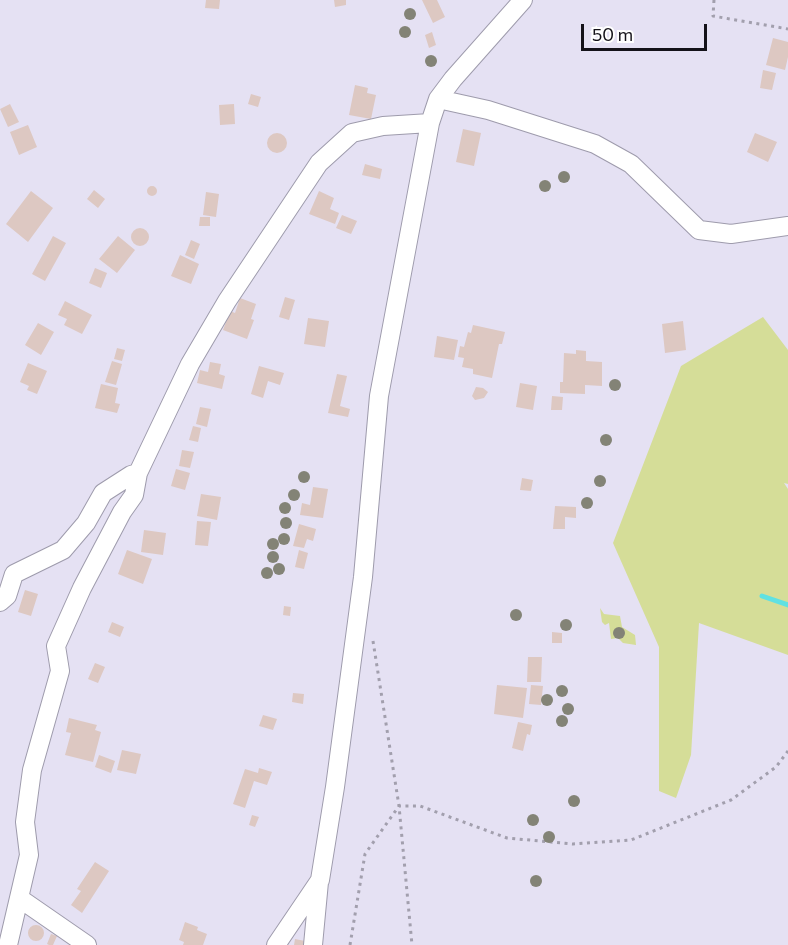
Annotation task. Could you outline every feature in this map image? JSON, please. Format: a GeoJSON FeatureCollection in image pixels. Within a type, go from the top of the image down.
{"type":"FeatureCollection","features":[{"type":"Feature","properties":{"kind":"street"},"geometry":{"type":"LineString","coordinates":[[313,945],[320,880],[363,577],[379,396],[430,123],[438,99],[453,79],[523,0]]}},
{"type":"Feature","properties":{"kind":"street"},"geometry":{"type":"LineString","coordinates":[[438,99],[488,110],[595,144],[631,164],[699,230],[731,234],[788,226]]}},
{"type":"Feature","properties":{"kind":"street"},"geometry":{"type":"LineString","coordinates":[[8,945],[29,855],[25,822],[32,770],[60,670],[56,646],[82,588],[122,512],[134,495],[138,473],[190,364],[222,310],[319,163],[352,133],[391,125],[430,123]]}},
{"type":"Feature","properties":{"kind":"street"},"geometry":{"type":"LineString","coordinates":[[0,602],[7,596],[14,574],[63,550],[86,523],[103,493],[138,473]]}},
{"type":"Feature","properties":{"kind":"street"},"geometry":{"type":"LineString","coordinates":[[276,945],[320,880]]}},
{"type":"Feature","properties":{"kind":"street"},"geometry":{"type":"LineString","coordinates":[[19,898],[87,945]]}},
{"type":"Feature","properties":{"kind":"path"},"geometry":{"type":"LineString","coordinates":[[714,0],[713,16],[788,29]]}},
{"type":"Feature","properties":{"kind":"path"},"geometry":{"type":"LineString","coordinates":[[372,634],[399,806],[412,945]]}},
{"type":"Feature","properties":{"kind":"path"},"geometry":{"type":"LineString","coordinates":[[399,806],[420,806],[507,838],[573,844],[631,840],[731,800],[776,767],[788,751]]}},
{"type":"Feature","properties":{"kind":"path"},"geometry":{"type":"LineString","coordinates":[[350,945],[365,854],[399,806]]}},
{"type":"Feature","properties":{"kind":"green space"},"geometry":{"type":"Polygon","coordinates":[[[763,317],[788,350],[788,484],[784,483],[788,489],[788,655],[699,623],[691,755],[676,798],[659,791],[659,647],[613,543],[681,366],[763,317]]]}},
{"type":"Feature","properties":{"kind":"green space"},"geometry":{"type":"Polygon","coordinates":[[[600,608],[604,614],[620,616],[622,627],[635,635],[636,645],[623,643],[618,638],[611,639],[609,623],[605,625],[602,622],[600,608]]]}},
{"type":"Feature","properties":{"kind":"building"},"geometry":{"type":"Polygon","coordinates":[[[206,0],[220,0],[219,9],[205,8],[206,0]]]}},
{"type":"Feature","properties":{"kind":"building"},"geometry":{"type":"Polygon","coordinates":[[[334,0],[346,0],[346,5],[335,7],[334,0]]]}},
{"type":"Feature","properties":{"kind":"building"},"geometry":{"type":"Polygon","coordinates":[[[422,0],[437,0],[445,17],[433,23],[422,0]]]}},
{"type":"Feature","properties":{"kind":"building"},"geometry":{"type":"Polygon","coordinates":[[[432,32],[436,45],[429,48],[425,35],[432,32]]]}},
{"type":"Feature","properties":{"kind":"building"},"geometry":{"type":"Polygon","coordinates":[[[773,38],[788,42],[785,70],[766,65],[773,38]]]}},
{"type":"Feature","properties":{"kind":"building"},"geometry":{"type":"Polygon","coordinates":[[[763,70],[776,73],[772,90],[760,88],[763,70]]]}},
{"type":"Feature","properties":{"kind":"building"},"geometry":{"type":"Polygon","coordinates":[[[355,85],[368,88],[367,93],[376,95],[371,119],[349,115],[355,85]]]}},
{"type":"Feature","properties":{"kind":"building"},"geometry":{"type":"Polygon","coordinates":[[[251,94],[261,97],[258,107],[248,104],[251,94]]]}},
{"type":"Feature","properties":{"kind":"building"},"geometry":{"type":"Polygon","coordinates":[[[10,104],[19,122],[8,127],[0,109],[10,104]]]}},
{"type":"Feature","properties":{"kind":"building"},"geometry":{"type":"Polygon","coordinates":[[[234,104],[235,124],[220,125],[219,105],[234,104]]]}},
{"type":"Feature","properties":{"kind":"building"},"geometry":{"type":"Polygon","coordinates":[[[28,125],[37,147],[19,155],[10,132],[28,125]]]}},
{"type":"Feature","properties":{"kind":"building"},"geometry":{"type":"Polygon","coordinates":[[[463,129],[481,133],[474,166],[456,162],[463,129]]]}},
{"type":"Feature","properties":{"kind":"building"},"geometry":{"type":"Polygon","coordinates":[[[277,133],[284,136],[287,143],[284,150],[277,153],[270,150],[267,143],[270,136],[277,133]]]}},
{"type":"Feature","properties":{"kind":"building"},"geometry":{"type":"Polygon","coordinates":[[[755,133],[777,142],[768,162],[747,152],[755,133]]]}},
{"type":"Feature","properties":{"kind":"building"},"geometry":{"type":"Polygon","coordinates":[[[365,164],[382,169],[380,179],[362,175],[365,164]]]}},
{"type":"Feature","properties":{"kind":"building"},"geometry":{"type":"Polygon","coordinates":[[[152,186],[157,191],[152,196],[147,191],[152,186]]]}},
{"type":"Feature","properties":{"kind":"building"},"geometry":{"type":"Polygon","coordinates":[[[94,190],[105,199],[98,208],[87,199],[94,190]]]}},
{"type":"Feature","properties":{"kind":"building"},"geometry":{"type":"Polygon","coordinates":[[[31,191],[53,208],[28,242],[6,224],[31,191]]]}},
{"type":"Feature","properties":{"kind":"building"},"geometry":{"type":"Polygon","coordinates":[[[319,191],[334,198],[330,209],[339,213],[335,224],[309,214],[319,191]]]}},
{"type":"Feature","properties":{"kind":"building"},"geometry":{"type":"Polygon","coordinates":[[[206,192],[219,194],[216,217],[203,215],[206,192]]]}},
{"type":"Feature","properties":{"kind":"building"},"geometry":{"type":"Polygon","coordinates":[[[342,215],[357,221],[351,234],[336,228],[342,215]]]}},
{"type":"Feature","properties":{"kind":"building"},"geometry":{"type":"Polygon","coordinates":[[[200,217],[210,217],[210,226],[199,226],[200,217]]]}},
{"type":"Feature","properties":{"kind":"building"},"geometry":{"type":"Polygon","coordinates":[[[140,228],[146,231],[149,237],[146,243],[140,246],[134,243],[131,237],[134,231],[140,228]]]}},
{"type":"Feature","properties":{"kind":"building"},"geometry":{"type":"Polygon","coordinates":[[[53,236],[66,243],[45,281],[32,274],[53,236]]]}},
{"type":"Feature","properties":{"kind":"building"},"geometry":{"type":"Polygon","coordinates":[[[118,236],[135,250],[117,273],[99,259],[118,236]]]}},
{"type":"Feature","properties":{"kind":"building"},"geometry":{"type":"Polygon","coordinates":[[[191,240],[200,244],[194,259],[185,255],[191,240]]]}},
{"type":"Feature","properties":{"kind":"building"},"geometry":{"type":"Polygon","coordinates":[[[180,255],[199,264],[191,284],[171,276],[180,255]]]}},
{"type":"Feature","properties":{"kind":"building"},"geometry":{"type":"Polygon","coordinates":[[[95,268],[107,273],[101,288],[89,283],[95,268]]]}},
{"type":"Feature","properties":{"kind":"building"},"geometry":{"type":"Polygon","coordinates":[[[285,297],[295,300],[289,320],[279,317],[285,297]]]}},
{"type":"Feature","properties":{"kind":"building"},"geometry":{"type":"Polygon","coordinates":[[[240,298],[256,304],[251,319],[254,320],[247,339],[223,330],[230,311],[235,313],[240,298]]]}},
{"type":"Feature","properties":{"kind":"building"},"geometry":{"type":"Polygon","coordinates":[[[65,301],[92,315],[82,334],[64,325],[67,319],[58,315],[65,301]]]}},
{"type":"Feature","properties":{"kind":"building"},"geometry":{"type":"Polygon","coordinates":[[[308,318],[329,321],[325,347],[304,344],[308,318]]]}},
{"type":"Feature","properties":{"kind":"building"},"geometry":{"type":"Polygon","coordinates":[[[683,321],[686,350],[665,353],[662,324],[683,321]]]}},
{"type":"Feature","properties":{"kind":"building"},"geometry":{"type":"Polygon","coordinates":[[[38,323],[54,332],[41,355],[25,345],[38,323]]]}},
{"type":"Feature","properties":{"kind":"building"},"geometry":{"type":"Polygon","coordinates":[[[473,325],[505,332],[502,344],[499,344],[492,378],[473,374],[473,369],[462,367],[464,358],[458,357],[460,346],[464,347],[468,332],[471,333],[473,325]]]}},
{"type":"Feature","properties":{"kind":"building"},"geometry":{"type":"Polygon","coordinates":[[[437,336],[458,340],[454,360],[434,357],[437,336]]]}},
{"type":"Feature","properties":{"kind":"building"},"geometry":{"type":"Polygon","coordinates":[[[117,348],[125,350],[122,361],[114,359],[117,348]]]}},
{"type":"Feature","properties":{"kind":"building"},"geometry":{"type":"Polygon","coordinates":[[[576,350],[586,351],[586,361],[602,362],[602,386],[585,385],[585,394],[560,393],[560,382],[563,382],[564,353],[576,354],[576,350]]]}},
{"type":"Feature","properties":{"kind":"building"},"geometry":{"type":"Polygon","coordinates":[[[112,361],[122,364],[116,385],[105,382],[112,361]]]}},
{"type":"Feature","properties":{"kind":"building"},"geometry":{"type":"Polygon","coordinates":[[[210,362],[221,364],[219,374],[225,376],[222,389],[197,383],[200,370],[208,372],[210,362]]]}},
{"type":"Feature","properties":{"kind":"building"},"geometry":{"type":"Polygon","coordinates":[[[28,363],[47,371],[37,394],[27,390],[29,386],[20,382],[28,363]]]}},
{"type":"Feature","properties":{"kind":"building"},"geometry":{"type":"Polygon","coordinates":[[[259,366],[284,373],[280,385],[268,381],[263,398],[251,394],[259,366]]]}},
{"type":"Feature","properties":{"kind":"building"},"geometry":{"type":"Polygon","coordinates":[[[337,374],[347,376],[340,406],[350,409],[348,417],[328,413],[337,374]]]}},
{"type":"Feature","properties":{"kind":"building"},"geometry":{"type":"Polygon","coordinates":[[[520,383],[537,386],[533,410],[516,407],[520,383]]]}},
{"type":"Feature","properties":{"kind":"building"},"geometry":{"type":"Polygon","coordinates":[[[101,384],[118,388],[115,403],[120,404],[117,413],[95,408],[101,384]]]}},
{"type":"Feature","properties":{"kind":"building"},"geometry":{"type":"Polygon","coordinates":[[[476,387],[488,392],[484,398],[475,400],[472,396],[476,387]]]}},
{"type":"Feature","properties":{"kind":"building"},"geometry":{"type":"Polygon","coordinates":[[[552,396],[563,397],[562,410],[551,410],[552,396]]]}},
{"type":"Feature","properties":{"kind":"building"},"geometry":{"type":"Polygon","coordinates":[[[200,407],[211,409],[207,427],[196,424],[200,407]]]}},
{"type":"Feature","properties":{"kind":"building"},"geometry":{"type":"Polygon","coordinates":[[[193,426],[201,428],[198,442],[189,440],[193,426]]]}},
{"type":"Feature","properties":{"kind":"building"},"geometry":{"type":"Polygon","coordinates":[[[182,450],[194,452],[190,468],[179,466],[182,450]]]}},
{"type":"Feature","properties":{"kind":"building"},"geometry":{"type":"Polygon","coordinates":[[[176,469],[190,473],[185,490],[171,486],[176,469]]]}},
{"type":"Feature","properties":{"kind":"building"},"geometry":{"type":"Polygon","coordinates":[[[522,478],[533,480],[531,491],[520,490],[522,478]]]}},
{"type":"Feature","properties":{"kind":"building"},"geometry":{"type":"Polygon","coordinates":[[[313,487],[328,489],[323,518],[300,515],[302,503],[310,505],[313,487]]]}},
{"type":"Feature","properties":{"kind":"building"},"geometry":{"type":"Polygon","coordinates":[[[201,494],[221,497],[217,520],[197,516],[201,494]]]}},
{"type":"Feature","properties":{"kind":"building"},"geometry":{"type":"Polygon","coordinates":[[[555,506],[576,507],[576,518],[565,517],[565,529],[553,529],[555,506]]]}},
{"type":"Feature","properties":{"kind":"building"},"geometry":{"type":"Polygon","coordinates":[[[197,521],[211,522],[208,546],[195,545],[197,521]]]}},
{"type":"Feature","properties":{"kind":"building"},"geometry":{"type":"Polygon","coordinates":[[[299,524],[316,529],[313,541],[307,539],[304,548],[293,546],[299,524]]]}},
{"type":"Feature","properties":{"kind":"building"},"geometry":{"type":"Polygon","coordinates":[[[144,530],[166,533],[163,555],[141,552],[144,530]]]}},
{"type":"Feature","properties":{"kind":"building"},"geometry":{"type":"Polygon","coordinates":[[[127,550],[152,559],[143,584],[118,574],[127,550]]]}},
{"type":"Feature","properties":{"kind":"building"},"geometry":{"type":"Polygon","coordinates":[[[299,550],[308,553],[304,569],[295,567],[299,550]]]}},
{"type":"Feature","properties":{"kind":"building"},"geometry":{"type":"Polygon","coordinates":[[[25,590],[38,594],[31,616],[18,612],[25,590]]]}},
{"type":"Feature","properties":{"kind":"building"},"geometry":{"type":"Polygon","coordinates":[[[284,606],[291,607],[290,616],[283,615],[284,606]]]}},
{"type":"Feature","properties":{"kind":"building"},"geometry":{"type":"Polygon","coordinates":[[[112,622],[124,627],[120,637],[108,632],[112,622]]]}},
{"type":"Feature","properties":{"kind":"building"},"geometry":{"type":"Polygon","coordinates":[[[552,632],[562,633],[562,643],[552,643],[552,632]]]}},
{"type":"Feature","properties":{"kind":"building"},"geometry":{"type":"Polygon","coordinates":[[[528,657],[542,657],[541,682],[527,682],[528,657]]]}},
{"type":"Feature","properties":{"kind":"building"},"geometry":{"type":"Polygon","coordinates":[[[95,663],[105,667],[98,683],[88,679],[95,663]]]}},
{"type":"Feature","properties":{"kind":"building"},"geometry":{"type":"Polygon","coordinates":[[[497,685],[527,688],[523,718],[494,714],[497,685]]]}},
{"type":"Feature","properties":{"kind":"building"},"geometry":{"type":"Polygon","coordinates":[[[531,685],[543,686],[541,705],[529,704],[531,685]]]}},
{"type":"Feature","properties":{"kind":"building"},"geometry":{"type":"Polygon","coordinates":[[[293,693],[304,694],[303,704],[292,702],[293,693]]]}},
{"type":"Feature","properties":{"kind":"building"},"geometry":{"type":"Polygon","coordinates":[[[263,715],[277,719],[273,730],[259,726],[263,715]]]}},
{"type":"Feature","properties":{"kind":"building"},"geometry":{"type":"Polygon","coordinates":[[[69,718],[97,725],[95,730],[101,732],[93,762],[65,755],[71,733],[66,732],[69,718]]]}},
{"type":"Feature","properties":{"kind":"building"},"geometry":{"type":"Polygon","coordinates":[[[518,722],[532,725],[523,751],[512,748],[518,722]]]}},
{"type":"Feature","properties":{"kind":"building"},"geometry":{"type":"Polygon","coordinates":[[[122,750],[141,754],[136,774],[117,770],[122,750]]]}},
{"type":"Feature","properties":{"kind":"building"},"geometry":{"type":"Polygon","coordinates":[[[99,755],[115,761],[111,773],[95,767],[99,755]]]}},
{"type":"Feature","properties":{"kind":"building"},"geometry":{"type":"Polygon","coordinates":[[[259,768],[272,772],[267,785],[254,781],[245,808],[233,804],[245,769],[258,773],[259,768]]]}},
{"type":"Feature","properties":{"kind":"building"},"geometry":{"type":"Polygon","coordinates":[[[252,815],[259,817],[255,827],[249,825],[252,815]]]}},
{"type":"Feature","properties":{"kind":"building"},"geometry":{"type":"Polygon","coordinates":[[[95,862],[109,871],[82,913],[71,905],[81,891],[77,889],[95,862]]]}},
{"type":"Feature","properties":{"kind":"building"},"geometry":{"type":"Polygon","coordinates":[[[185,922],[198,927],[197,930],[207,934],[203,945],[183,945],[184,942],[179,940],[185,922]]]}},
{"type":"Feature","properties":{"kind":"building"},"geometry":{"type":"Polygon","coordinates":[[[36,925],[44,933],[36,941],[28,933],[36,925]]]}},
{"type":"Feature","properties":{"kind":"building"},"geometry":{"type":"Polygon","coordinates":[[[51,934],[57,936],[53,945],[49,945],[47,944],[51,934]]]}},
{"type":"Feature","properties":{"kind":"building"},"geometry":{"type":"Polygon","coordinates":[[[295,939],[305,941],[304,945],[294,945],[295,939]]]}},
{"type":"Feature","properties":{"kind":"waterway"},"geometry":{"type":"LineString","coordinates":[[762,596],[788,605]]}}]}
